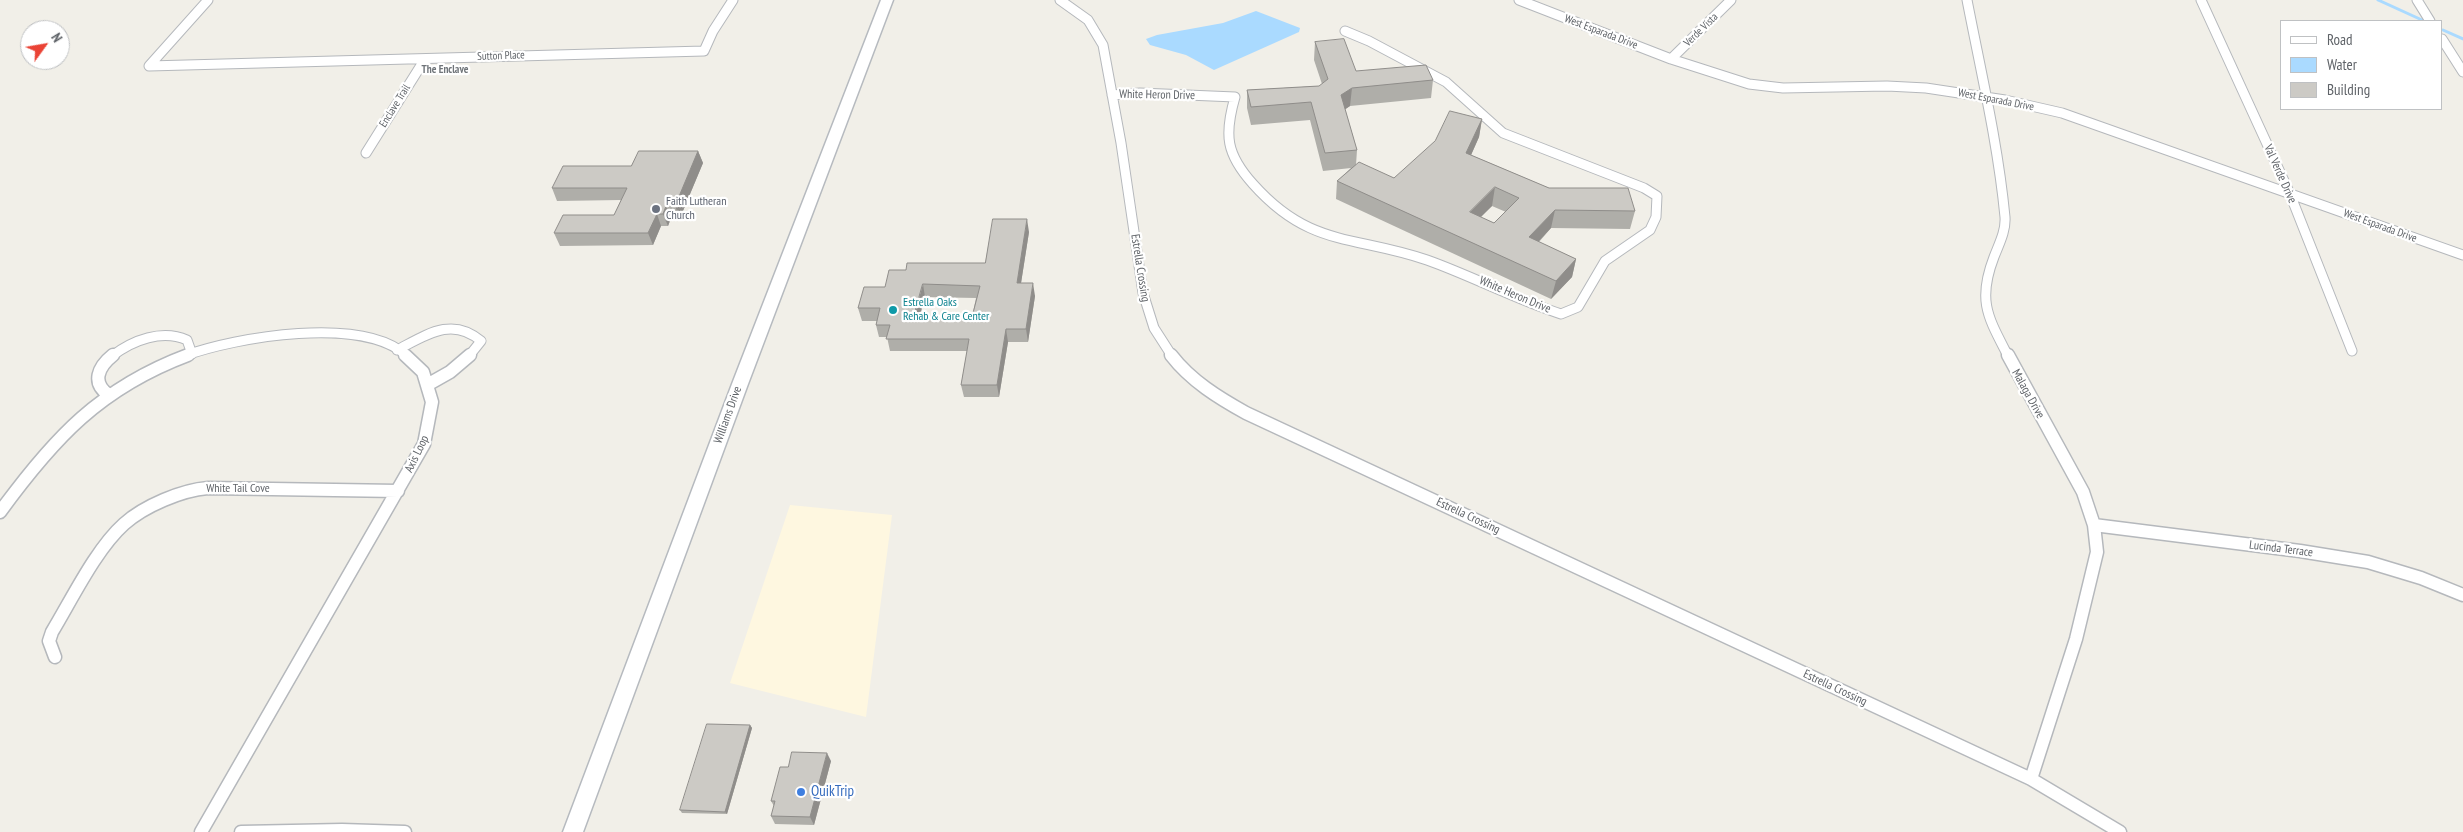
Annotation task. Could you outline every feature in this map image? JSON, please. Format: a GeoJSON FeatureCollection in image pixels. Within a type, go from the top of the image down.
{"type":"FeatureCollection","features":[{"type":"Feature","properties":{"kind":"main road","name":"Williams Drive"},"geometry":{"type":"LineString","coordinates":[[573,832],[745,369],[887,0]]}},
{"type":"Feature","properties":{"kind":"street","name":"Sutton Place"},"geometry":{"type":"LineString","coordinates":[[208,0],[150,66],[704,51],[713,31],[733,0]]}},
{"type":"Feature","properties":{"kind":"street","name":"Estrella Crossing"},"geometry":{"type":"LineString","coordinates":[[1060,0],[1079,11],[1095,28],[1103,44],[1142,296],[1156,334],[1176,360],[1201,385],[1233,407],[1327,452],[2031,779],[2120,832]]}},
{"type":"Feature","properties":{"kind":"street","name":"West Esparada Drive"},"geometry":{"type":"LineString","coordinates":[[1519,0],[1671,59],[1734,80],[1767,87],[1907,87],[1986,97],[2044,109],[2086,121],[2463,255]]}},
{"type":"Feature","properties":{"kind":"street","name":"Verde Vista"},"geometry":{"type":"LineString","coordinates":[[1671,59],[1731,0]]}},
{"type":"Feature","properties":{"kind":"street","name":"Malaga Drive"},"geometry":{"type":"LineString","coordinates":[[1967,0],[1999,163],[2005,220],[1987,274],[1984,298],[1989,318],[2019,378],[2083,492],[2094,525],[2096,552],[2091,584],[2031,779]]}},
{"type":"Feature","properties":{"kind":"street","name":"Val Verde Drive"},"geometry":{"type":"LineString","coordinates":[[2201,0],[2290,194],[2352,351]]}},
{"type":"Feature","properties":{"kind":"street"},"geometry":{"type":"LineString","coordinates":[[2417,0],[2429,20]]}},
{"type":"Feature","properties":{"kind":"street","name":"White Heron Drive"},"geometry":{"type":"LineString","coordinates":[[1112,95],[1148,93],[1235,97],[1226,128],[1227,143],[1239,168],[1274,208],[1301,227],[1358,245],[1391,250],[1424,260],[1561,314],[1570,313],[1580,306],[1590,292],[1592,278],[1604,261],[1644,236],[1655,223],[1657,196],[1644,188],[1504,132],[1446,82],[1369,41],[1345,31]]}},
{"type":"Feature","properties":{"kind":"street"},"geometry":{"type":"LineString","coordinates":[[2443,41],[2463,72]]}},
{"type":"Feature","properties":{"kind":"street","name":"Enclave Trail"},"geometry":{"type":"LineString","coordinates":[[366,153],[425,58]]}},
{"type":"Feature","properties":{"kind":"street"},"geometry":{"type":"LineString","coordinates":[[397,350],[434,332],[455,327],[472,330],[480,341],[470,357],[454,371],[427,385]]}},
{"type":"Feature","properties":{"kind":"street","name":"Axis Loop"},"geometry":{"type":"LineString","coordinates":[[0,512],[58,436],[80,416],[139,378],[192,354],[222,344],[261,336],[315,332],[360,335],[386,343],[417,366],[427,385],[431,407],[428,431],[398,491],[201,832]]}},
{"type":"Feature","properties":{"kind":"street"},"geometry":{"type":"LineString","coordinates":[[109,396],[99,387],[97,381],[100,369],[113,355],[129,344],[153,337],[180,336],[187,340],[192,354]]}},
{"type":"Feature","properties":{"kind":"street","name":"White Tail Cove"},"geometry":{"type":"LineString","coordinates":[[55,657],[49,641],[52,632],[105,546],[125,523],[154,504],[182,493],[208,488],[398,491]]}},
{"type":"Feature","properties":{"kind":"street","name":"Lucinda Terrace"},"geometry":{"type":"LineString","coordinates":[[2094,525],[2300,551],[2368,562],[2421,578],[2463,595]]}},
{"type":"Feature","properties":{"kind":"street"},"geometry":{"type":"LineString","coordinates":[[241,832],[342,830],[405,832]]}},
{"type":"Feature","properties":{"kind":"shaded area"},"geometry":{"type":"Polygon","coordinates":[[[790,505],[892,515],[866,717],[730,683],[790,505]]]}},
{"type":"Feature","properties":{"kind":"water"},"geometry":{"type":"Polygon","coordinates":[[[1256,11],[1300,28],[1299,32],[1214,70],[1186,55],[1150,45],[1146,39],[1157,35],[1223,23],[1256,11]]]}},
{"type":"Feature","properties":{"kind":"building"},"geometry":{"type":"Polygon","coordinates":[[[1344,39],[1356,71],[1426,65],[1433,80],[1352,88],[1341,95],[1357,150],[1325,153],[1311,102],[1251,107],[1247,90],[1319,86],[1328,79],[1315,42],[1344,39]]]}},
{"type":"Feature","properties":{"kind":"building"},"geometry":{"type":"Polygon","coordinates":[[[1450,111],[1482,119],[1466,153],[1549,188],[1628,188],[1635,211],[1555,210],[1529,237],[1576,259],[1556,281],[1337,181],[1359,162],[1394,178],[1435,141],[1450,111]],[[1495,187],[1470,212],[1494,223],[1519,198],[1495,187]]]}},
{"type":"Feature","properties":{"kind":"building"},"geometry":{"type":"Polygon","coordinates":[[[639,151],[698,151],[675,206],[666,206],[663,214],[657,214],[648,233],[554,233],[563,215],[614,215],[627,188],[552,188],[563,166],[631,166],[639,151]]]}},
{"type":"Feature","properties":{"kind":"building","name":"Estrella Oaks Rehab & Care Center"},"geometry":{"type":"Polygon","coordinates":[[[993,219],[1027,219],[1017,283],[1033,283],[1026,329],[1006,329],[997,385],[961,385],[969,339],[886,339],[890,325],[876,325],[880,308],[858,308],[864,287],[885,287],[889,270],[906,270],[907,263],[985,263],[993,219]],[[923,284],[914,316],[972,317],[980,286],[923,284]]]}},
{"type":"Feature","properties":{"kind":"building"},"geometry":{"type":"Polygon","coordinates":[[[707,724],[750,725],[725,812],[680,810],[707,724]]]}},
{"type":"Feature","properties":{"kind":"building","name":"QuikTrip"},"geometry":{"type":"Polygon","coordinates":[[[792,752],[827,753],[810,817],[771,816],[775,801],[771,801],[780,767],[788,767],[792,752]]]}},
{"type":"Feature","properties":{"kind":"waterway"},"geometry":{"type":"LineString","coordinates":[[2378,0],[2422,20]]}},
{"type":"Feature","properties":{"kind":"waterway"},"geometry":{"type":"LineString","coordinates":[[2443,30],[2463,39]]}},
{"type":"Feature","properties":{"kind":"place","name":"Faith Lutheran Church"},"geometry":{"type":"Point","coordinates":[656,209]}},
{"type":"Feature","properties":{"kind":"place","name":"Estrella Oaks Rehab & Care Center"},"geometry":{"type":"Point","coordinates":[893,310]}},
{"type":"Feature","properties":{"kind":"place","name":"QuikTrip"},"geometry":{"type":"Point","coordinates":[801,792]}},
{"type":"Feature","properties":{"kind":"district","name":"The Enclave"},"geometry":{"type":"Point","coordinates":[445,70]}}]}
